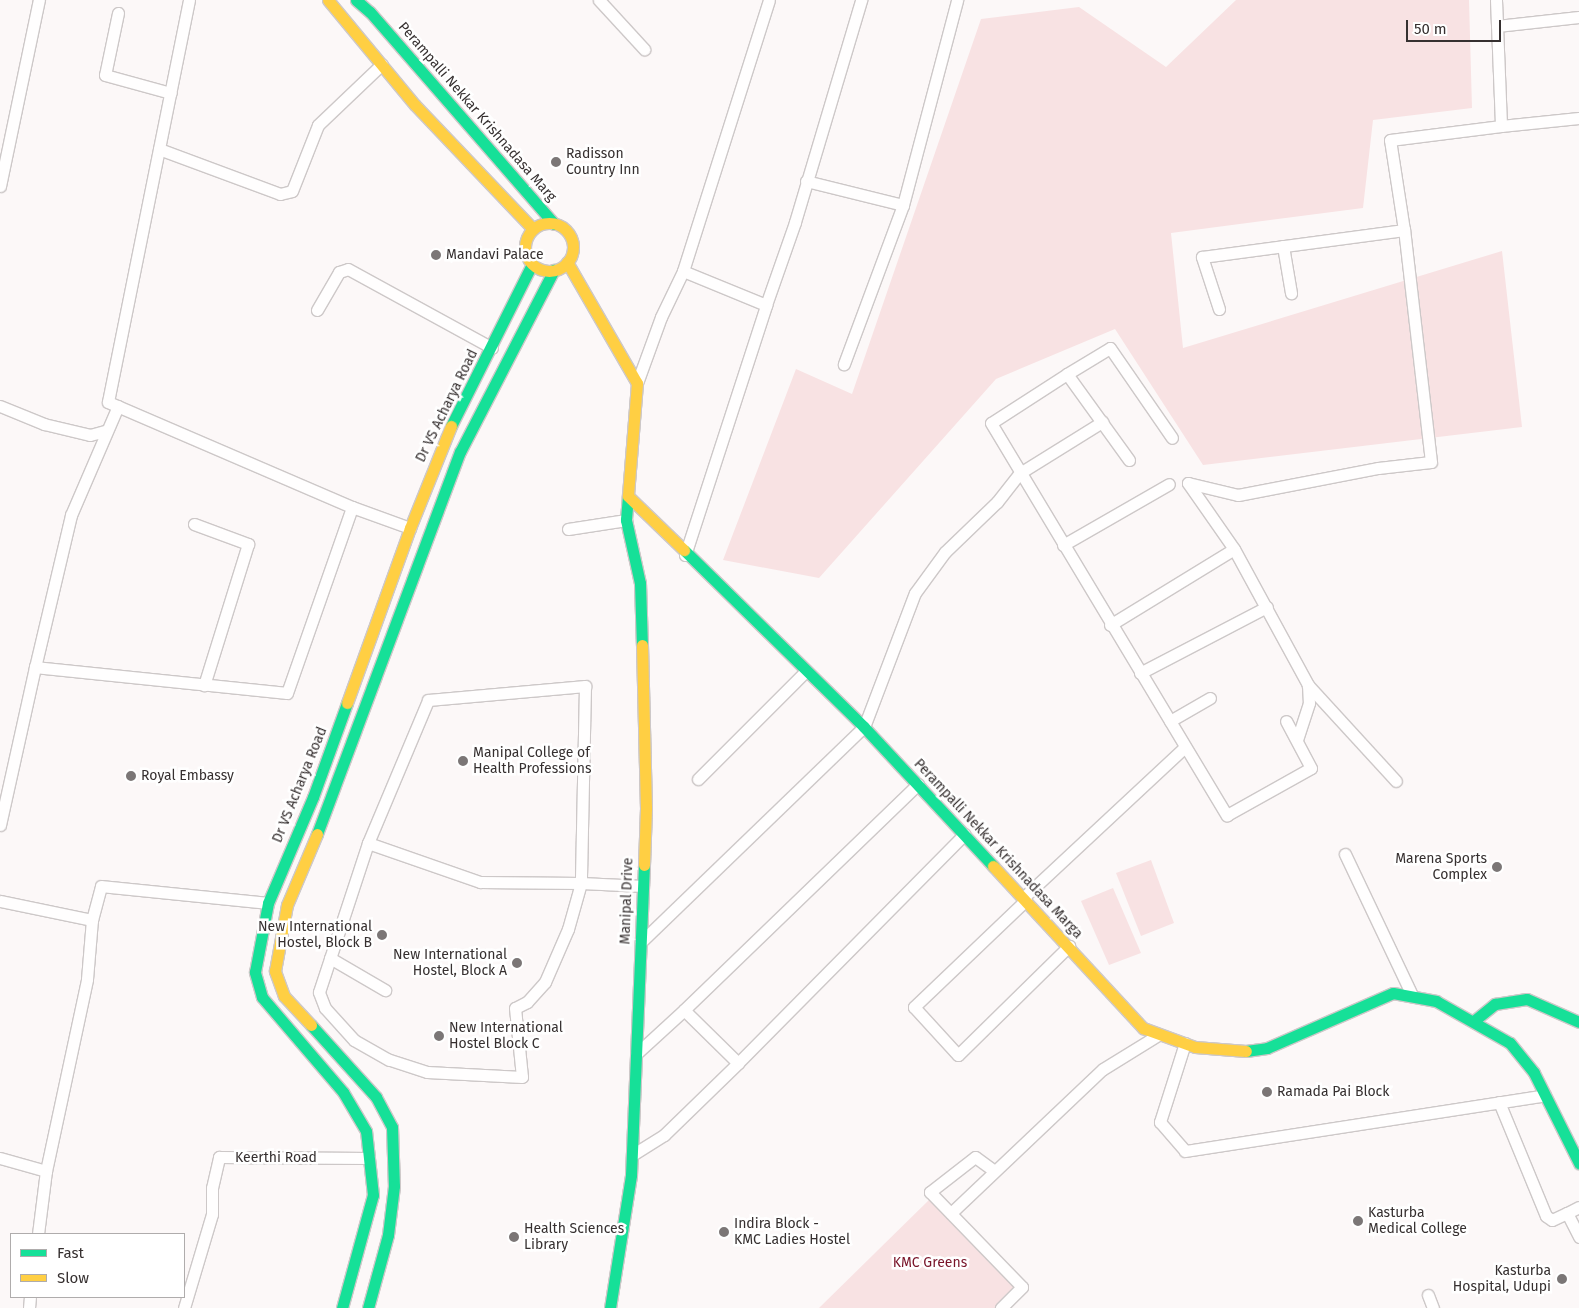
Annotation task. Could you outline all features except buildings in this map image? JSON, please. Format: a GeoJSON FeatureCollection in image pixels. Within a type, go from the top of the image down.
{"type":"FeatureCollection","features":[{"type":"Feature","properties":{"kind":"main road"},"geometry":{"type":"LineString","coordinates":[[328,0],[415,105],[533,229]]}},
{"type":"Feature","properties":{"kind":"main road","name":"Perampalli Nekkar Krishnadasa Marg"},"geometry":{"type":"LineString","coordinates":[[360,1],[554,224]]}},
{"type":"Feature","properties":{"kind":"main road"},"geometry":{"type":"LineString","coordinates":[[368,1308],[389,1225],[394,1186],[392,1127],[376,1097],[284,996],[275,971],[287,905],[329,806],[460,452],[554,270],[567,262],[573,248],[572,240],[568,233],[554,224],[533,229],[525,242],[527,258],[538,269],[554,270]]}},
{"type":"Feature","properties":{"kind":"main road"},"geometry":{"type":"LineString","coordinates":[[567,262],[596,313]]}},
{"type":"Feature","properties":{"kind":"main road"},"geometry":{"type":"LineString","coordinates":[[567,262],[637,383],[628,496]]}},
{"type":"Feature","properties":{"kind":"main road","name":"Dr VS Acharya Road"},"geometry":{"type":"LineString","coordinates":[[342,1308],[373,1194],[366,1131],[343,1092],[262,997],[255,972],[268,902],[313,798],[410,528],[444,442],[532,264]]}},
{"type":"Feature","properties":{"kind":"main road","name":"Perampalli Nekkar Krishnadasa Marga"},"geometry":{"type":"LineString","coordinates":[[628,496],[685,555],[864,727],[966,834],[1143,1028],[1158,1035],[1185,1043],[1237,1052],[1267,1048],[1394,993],[1412,995],[1436,1002],[1474,1020],[1510,1043],[1534,1073],[1579,1163]]}},
{"type":"Feature","properties":{"kind":"main road","name":"Manipal Drive"},"geometry":{"type":"LineString","coordinates":[[610,1308],[632,1155],[646,808],[640,583],[626,520],[628,496]]}},
{"type":"Feature","properties":{"kind":"main road"},"geometry":{"type":"LineString","coordinates":[[313,798],[329,806]]}},
{"type":"Feature","properties":{"kind":"main road"},"geometry":{"type":"LineString","coordinates":[[1474,1020],[1495,1004],[1527,999],[1579,1022]]}},
{"type":"Feature","properties":{"kind":"street"},"geometry":{"type":"LineString","coordinates":[[0,186],[39,0]]}},
{"type":"Feature","properties":{"kind":"street"},"geometry":{"type":"LineString","coordinates":[[189,0],[108,402],[352,507],[410,528]]}},
{"type":"Feature","properties":{"kind":"street"},"geometry":{"type":"LineString","coordinates":[[599,0],[644,49]]}},
{"type":"Feature","properties":{"kind":"street"},"geometry":{"type":"LineString","coordinates":[[637,383],[661,317],[683,271],[769,0]]}},
{"type":"Feature","properties":{"kind":"street"},"geometry":{"type":"LineString","coordinates":[[685,555],[806,181],[861,0]]}},
{"type":"Feature","properties":{"kind":"street"},"geometry":{"type":"LineString","coordinates":[[844,364],[903,205],[957,0]]}},
{"type":"Feature","properties":{"kind":"street"},"geometry":{"type":"LineString","coordinates":[[1496,0],[1501,126]]}},
{"type":"Feature","properties":{"kind":"street"},"geometry":{"type":"LineString","coordinates":[[118,13],[105,75],[171,93]]}},
{"type":"Feature","properties":{"kind":"street"},"geometry":{"type":"LineString","coordinates":[[1497,26],[1579,17]]}},
{"type":"Feature","properties":{"kind":"street"},"geometry":{"type":"LineString","coordinates":[[159,149],[280,194],[292,190],[318,125],[382,64]]}},
{"type":"Feature","properties":{"kind":"street"},"geometry":{"type":"LineString","coordinates":[[1396,780],[1308,685],[1234,549],[1188,483],[1238,495],[1378,468],[1431,462],[1404,230],[1390,140],[1579,118]]}},
{"type":"Feature","properties":{"kind":"street"},"geometry":{"type":"LineString","coordinates":[[806,181],[903,205]]}},
{"type":"Feature","properties":{"kind":"street"},"geometry":{"type":"LineString","coordinates":[[1219,309],[1202,257],[1404,230]]}},
{"type":"Feature","properties":{"kind":"street"},"geometry":{"type":"LineString","coordinates":[[1283,246],[1291,293]]}},
{"type":"Feature","properties":{"kind":"street"},"geometry":{"type":"LineString","coordinates":[[317,310],[339,272],[348,269],[492,348]]}},
{"type":"Feature","properties":{"kind":"street"},"geometry":{"type":"LineString","coordinates":[[683,271],[766,305]]}},
{"type":"Feature","properties":{"kind":"street"},"geometry":{"type":"LineString","coordinates":[[1172,438],[1110,348],[991,423],[1110,624],[1227,815],[1311,768],[1286,721]]}},
{"type":"Feature","properties":{"kind":"street"},"geometry":{"type":"LineString","coordinates":[[1067,374],[1130,460]]}},
{"type":"Feature","properties":{"kind":"street"},"geometry":{"type":"LineString","coordinates":[[0,406],[44,424],[90,435],[105,431]]}},
{"type":"Feature","properties":{"kind":"street"},"geometry":{"type":"LineString","coordinates":[[0,825],[34,667],[71,515],[105,431],[118,406]]}},
{"type":"Feature","properties":{"kind":"street"},"geometry":{"type":"LineString","coordinates":[[641,942],[864,727],[915,593],[944,552],[997,502],[1020,473],[1102,422]]}},
{"type":"Feature","properties":{"kind":"street"},"geometry":{"type":"LineString","coordinates":[[1063,545],[1169,484]]}},
{"type":"Feature","properties":{"kind":"street"},"geometry":{"type":"LineString","coordinates":[[34,667],[287,693],[352,507]]}},
{"type":"Feature","properties":{"kind":"street"},"geometry":{"type":"LineString","coordinates":[[568,529],[626,520]]}},
{"type":"Feature","properties":{"kind":"street"},"geometry":{"type":"LineString","coordinates":[[194,524],[248,544],[204,685]]}},
{"type":"Feature","properties":{"kind":"street"},"geometry":{"type":"LineString","coordinates":[[1110,624],[1234,549]]}},
{"type":"Feature","properties":{"kind":"street"},"geometry":{"type":"LineString","coordinates":[[1140,673],[1267,607]]}},
{"type":"Feature","properties":{"kind":"street"},"geometry":{"type":"LineString","coordinates":[[698,779],[806,671]]}},
{"type":"Feature","properties":{"kind":"street"},"geometry":{"type":"LineString","coordinates":[[1297,739],[1309,702],[1308,685]]}},
{"type":"Feature","properties":{"kind":"street"},"geometry":{"type":"LineString","coordinates":[[585,686],[581,884],[568,929],[545,982],[527,1002],[515,1008],[522,1076],[427,1072],[390,1060],[354,1040],[325,1008],[319,992],[368,843],[428,700],[585,686]]}},
{"type":"Feature","properties":{"kind":"street"},"geometry":{"type":"LineString","coordinates":[[1170,721],[1210,698]]}},
{"type":"Feature","properties":{"kind":"street"},"geometry":{"type":"LineString","coordinates":[[1069,946],[958,1054],[914,1007],[1025,898],[1185,747]]}},
{"type":"Feature","properties":{"kind":"street"},"geometry":{"type":"LineString","coordinates":[[636,1054],[918,784]]}},
{"type":"Feature","properties":{"kind":"street"},"geometry":{"type":"LineString","coordinates":[[632,1155],[664,1135],[966,834]]}},
{"type":"Feature","properties":{"kind":"street"},"geometry":{"type":"LineString","coordinates":[[368,843],[480,882],[643,886]]}},
{"type":"Feature","properties":{"kind":"street"},"geometry":{"type":"LineString","coordinates":[[1345,854],[1412,995]]}},
{"type":"Feature","properties":{"kind":"street"},"geometry":{"type":"LineString","coordinates":[[38,1233],[46,1171],[87,979],[92,920],[101,886],[268,902]]}},
{"type":"Feature","properties":{"kind":"street"},"geometry":{"type":"LineString","coordinates":[[0,901],[92,920]]}},
{"type":"Feature","properties":{"kind":"street"},"geometry":{"type":"LineString","coordinates":[[330,958],[385,990]]}},
{"type":"Feature","properties":{"kind":"street"},"geometry":{"type":"LineString","coordinates":[[684,1010],[738,1063]]}},
{"type":"Feature","properties":{"kind":"street"},"geometry":{"type":"LineString","coordinates":[[951,1213],[993,1170],[1103,1068],[1158,1035]]}},
{"type":"Feature","properties":{"kind":"street"},"geometry":{"type":"LineString","coordinates":[[1185,1043],[1160,1122],[1185,1151],[1545,1095]]}},
{"type":"Feature","properties":{"kind":"street"},"geometry":{"type":"LineString","coordinates":[[1499,1102],[1546,1216],[1552,1220],[1579,1207]]}},
{"type":"Feature","properties":{"kind":"street","name":"Keerthi Road"},"geometry":{"type":"LineString","coordinates":[[184,1308],[212,1214],[212,1188],[219,1157],[369,1158]]}},
{"type":"Feature","properties":{"kind":"street"},"geometry":{"type":"LineString","coordinates":[[993,1170],[975,1157],[930,1192],[1022,1287],[1001,1308]]}},
{"type":"Feature","properties":{"kind":"street"},"geometry":{"type":"LineString","coordinates":[[0,1158],[46,1171]]}},
{"type":"Feature","properties":{"kind":"street"},"geometry":{"type":"LineString","coordinates":[[1567,1213],[1579,1237]]}},
{"type":"Feature","properties":{"kind":"street"},"geometry":{"type":"LineString","coordinates":[[1428,1295],[1433,1308]]}},
{"type":"Feature","properties":{"kind":"green space"},"geometry":{"type":"Polygon","coordinates":[[[1236,0],[1469,0],[1472,108],[1373,120],[1363,208],[1171,233],[1183,348],[1502,251],[1522,427],[1203,465],[1115,329],[996,379],[819,578],[723,560],[796,369],[852,394],[981,19],[1079,7],[1166,67],[1236,0]]]}},
{"type":"Feature","properties":{"kind":"green space"},"geometry":{"type":"Polygon","coordinates":[[[1151,860],[1174,923],[1141,936],[1116,873],[1151,860]]]}},
{"type":"Feature","properties":{"kind":"green space"},"geometry":{"type":"Polygon","coordinates":[[[1113,888],[1141,953],[1109,965],[1081,901],[1113,888]]]}},
{"type":"Feature","properties":{"kind":"green space","name":"KMC Greens"},"geometry":{"type":"Polygon","coordinates":[[[931,1198],[1020,1288],[1001,1308],[819,1308],[931,1198]]]}},
{"type":"Feature","properties":{"kind":"traffic: fast"},"geometry":{"type":"LineString","coordinates":[[356,0],[370,12],[554,224]]}},
{"type":"Feature","properties":{"kind":"traffic: fast"},"geometry":{"type":"LineString","coordinates":[[451,426],[532,264]]}},
{"type":"Feature","properties":{"kind":"traffic: fast"},"geometry":{"type":"LineString","coordinates":[[317,834],[460,452],[554,270]]}},
{"type":"Feature","properties":{"kind":"traffic: fast"},"geometry":{"type":"LineString","coordinates":[[628,496],[626,520],[640,583],[642,645]]}},
{"type":"Feature","properties":{"kind":"traffic: fast"},"geometry":{"type":"LineString","coordinates":[[684,550],[864,727],[993,866]]}},
{"type":"Feature","properties":{"kind":"traffic: fast"},"geometry":{"type":"LineString","coordinates":[[342,1308],[373,1195],[366,1131],[343,1092],[262,997],[255,972],[268,903],[313,797],[347,703]]}},
{"type":"Feature","properties":{"kind":"traffic: fast"},"geometry":{"type":"LineString","coordinates":[[610,1308],[631,1175],[644,865]]}},
{"type":"Feature","properties":{"kind":"traffic: fast"},"geometry":{"type":"LineString","coordinates":[[1246,1051],[1267,1048],[1393,993],[1436,1001],[1510,1043],[1534,1073],[1579,1163]]}},
{"type":"Feature","properties":{"kind":"traffic: fast"},"geometry":{"type":"LineString","coordinates":[[1475,1020],[1495,1004],[1527,999],[1579,1022]]}},
{"type":"Feature","properties":{"kind":"traffic: fast"},"geometry":{"type":"LineString","coordinates":[[311,1025],[376,1097],[392,1127],[394,1186],[388,1235],[368,1308]]}},
{"type":"Feature","properties":{"kind":"traffic: slow"},"geometry":{"type":"LineString","coordinates":[[328,0],[415,105],[533,229]]}},
{"type":"Feature","properties":{"kind":"traffic: slow"},"geometry":{"type":"LineString","coordinates":[[549,223],[558,225],[566,230],[571,238],[573,247],[571,256],[566,264],[558,269],[549,271],[540,269],[532,264],[527,256],[525,247],[527,238],[532,230],[540,225],[549,223]]}},
{"type":"Feature","properties":{"kind":"traffic: slow"},"geometry":{"type":"LineString","coordinates":[[567,262],[637,383],[628,496],[684,550]]}},
{"type":"Feature","properties":{"kind":"traffic: slow"},"geometry":{"type":"LineString","coordinates":[[347,703],[410,528],[451,426]]}},
{"type":"Feature","properties":{"kind":"traffic: slow"},"geometry":{"type":"LineString","coordinates":[[642,645],[646,808],[644,865]]}},
{"type":"Feature","properties":{"kind":"traffic: slow"},"geometry":{"type":"LineString","coordinates":[[311,1025],[284,996],[275,971],[287,905],[317,834]]}},
{"type":"Feature","properties":{"kind":"traffic: slow"},"geometry":{"type":"LineString","coordinates":[[993,866],[1143,1028],[1195,1047],[1246,1051]]}},
{"type":"Feature","properties":{"kind":"place","name":"Radisson Country Inn"},"geometry":{"type":"Point","coordinates":[556,162]}},
{"type":"Feature","properties":{"kind":"place","name":"Mandavi Palace"},"geometry":{"type":"Point","coordinates":[436,255]}},
{"type":"Feature","properties":{"kind":"place","name":"Manipal College of Health Professions"},"geometry":{"type":"Point","coordinates":[463,761]}},
{"type":"Feature","properties":{"kind":"place","name":"Royal Embassy"},"geometry":{"type":"Point","coordinates":[131,776]}},
{"type":"Feature","properties":{"kind":"place","name":"Marena Sports Complex"},"geometry":{"type":"Point","coordinates":[1497,867]}},
{"type":"Feature","properties":{"kind":"place","name":"New International Hostel, Block B"},"geometry":{"type":"Point","coordinates":[382,935]}},
{"type":"Feature","properties":{"kind":"place","name":"New International Hostel, Block A"},"geometry":{"type":"Point","coordinates":[517,963]}},
{"type":"Feature","properties":{"kind":"place","name":"New International Hostel Block C"},"geometry":{"type":"Point","coordinates":[439,1036]}},
{"type":"Feature","properties":{"kind":"place","name":"Ramada Pai Block"},"geometry":{"type":"Point","coordinates":[1267,1092]}},
{"type":"Feature","properties":{"kind":"place","name":"Kasturba Medical College"},"geometry":{"type":"Point","coordinates":[1358,1221]}},
{"type":"Feature","properties":{"kind":"place","name":"Indira Block - KMC Ladies Hostel"},"geometry":{"type":"Point","coordinates":[724,1232]}},
{"type":"Feature","properties":{"kind":"place","name":"Health Sciences Library"},"geometry":{"type":"Point","coordinates":[514,1237]}},
{"type":"Feature","properties":{"kind":"place","name":"Kasturba Hospital, Udupi"},"geometry":{"type":"Point","coordinates":[1562,1279]}}]}
